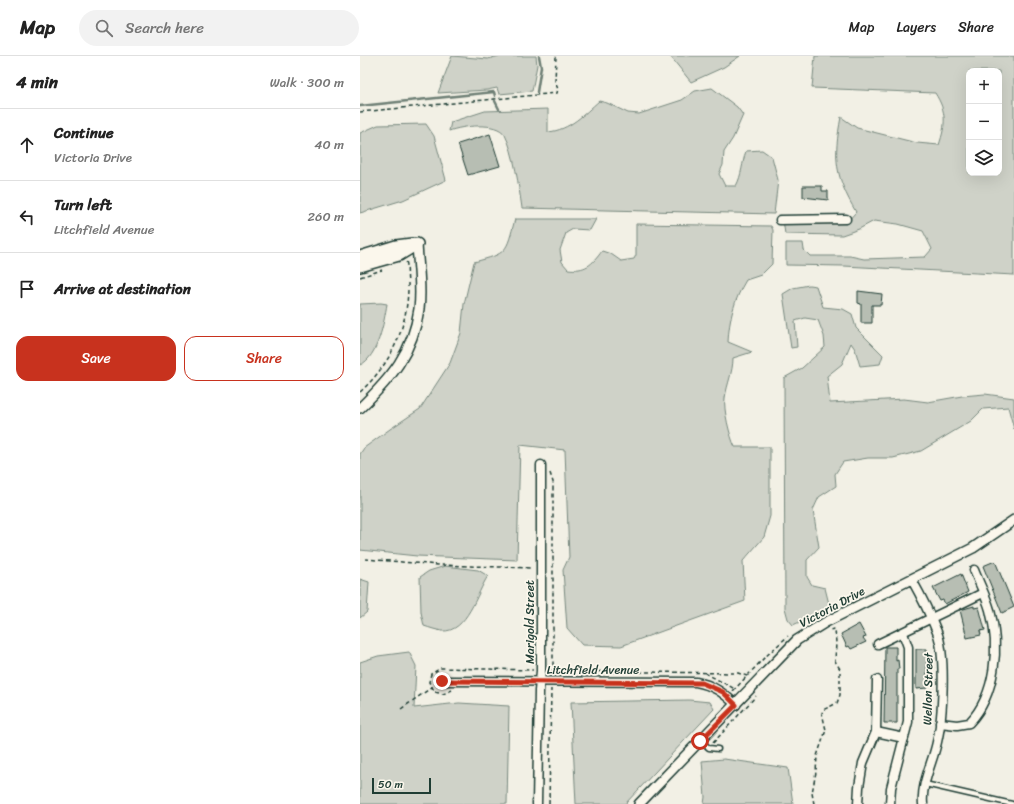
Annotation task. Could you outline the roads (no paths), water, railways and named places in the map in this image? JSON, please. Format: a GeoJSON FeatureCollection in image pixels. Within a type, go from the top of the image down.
{"type":"FeatureCollection","features":[{"type":"Feature","properties":{"kind":"main road"},"geometry":{"type":"LineString","coordinates":[[360,257],[396,246],[417,244]]}},
{"type":"Feature","properties":{"kind":"main road"},"geometry":{"type":"LineString","coordinates":[[360,266],[399,255],[417,244]]}},
{"type":"Feature","properties":{"kind":"street"},"geometry":{"type":"LineString","coordinates":[[780,220],[846,219]]}},
{"type":"Feature","properties":{"kind":"street"},"geometry":{"type":"LineString","coordinates":[[360,408],[392,376],[407,351],[419,308],[417,244]]}},
{"type":"Feature","properties":{"kind":"street","name":"Marigold Street"},"geometry":{"type":"LineString","coordinates":[[538,804],[542,465]]}},
{"type":"Feature","properties":{"kind":"street","name":"Victoria Drive"},"geometry":{"type":"LineString","coordinates":[[639,804],[802,636],[826,622],[973,548],[1014,520]]}},
{"type":"Feature","properties":{"kind":"street"},"geometry":{"type":"LineString","coordinates":[[940,723],[957,725],[969,723],[982,703],[990,685],[995,645],[994,627],[990,609],[974,570]]}},
{"type":"Feature","properties":{"kind":"street","name":"Wellon Street"},"geometry":{"type":"LineString","coordinates":[[912,580],[937,633],[941,647],[940,723],[937,741],[925,784],[923,804]]}},
{"type":"Feature","properties":{"kind":"street"},"geometry":{"type":"LineString","coordinates":[[878,644],[983,593]]}},
{"type":"Feature","properties":{"kind":"street"},"geometry":{"type":"LineString","coordinates":[[890,804],[891,788],[908,722],[908,647],[903,633]]}},
{"type":"Feature","properties":{"kind":"street"},"geometry":{"type":"LineString","coordinates":[[858,804],[863,763],[876,732],[877,680]]}},
{"type":"Feature","properties":{"kind":"street","name":"Litchfield Avenue"},"geometry":{"type":"LineString","coordinates":[[442,681],[696,682],[709,685],[723,692],[736,705]]}},
{"type":"Feature","properties":{"kind":"street"},"geometry":{"type":"LineString","coordinates":[[876,732],[904,738]]}},
{"type":"Feature","properties":{"kind":"lane"},"geometry":{"type":"LineString","coordinates":[[700,741],[709,748],[718,749]]}},
{"type":"Feature","properties":{"kind":"lane"},"geometry":{"type":"LineString","coordinates":[[925,784],[1012,804]]}},
{"type":"Feature","properties":{"kind":"waterway"},"geometry":{"type":"LineString","coordinates":[[537,92],[541,67],[539,56]]}},
{"type":"Feature","properties":{"kind":"waterway"},"geometry":{"type":"LineString","coordinates":[[360,106],[494,92],[495,96]]}},
{"type":"Feature","properties":{"kind":"waterway"},"geometry":{"type":"LineString","coordinates":[[495,101],[499,109]]}}]}
